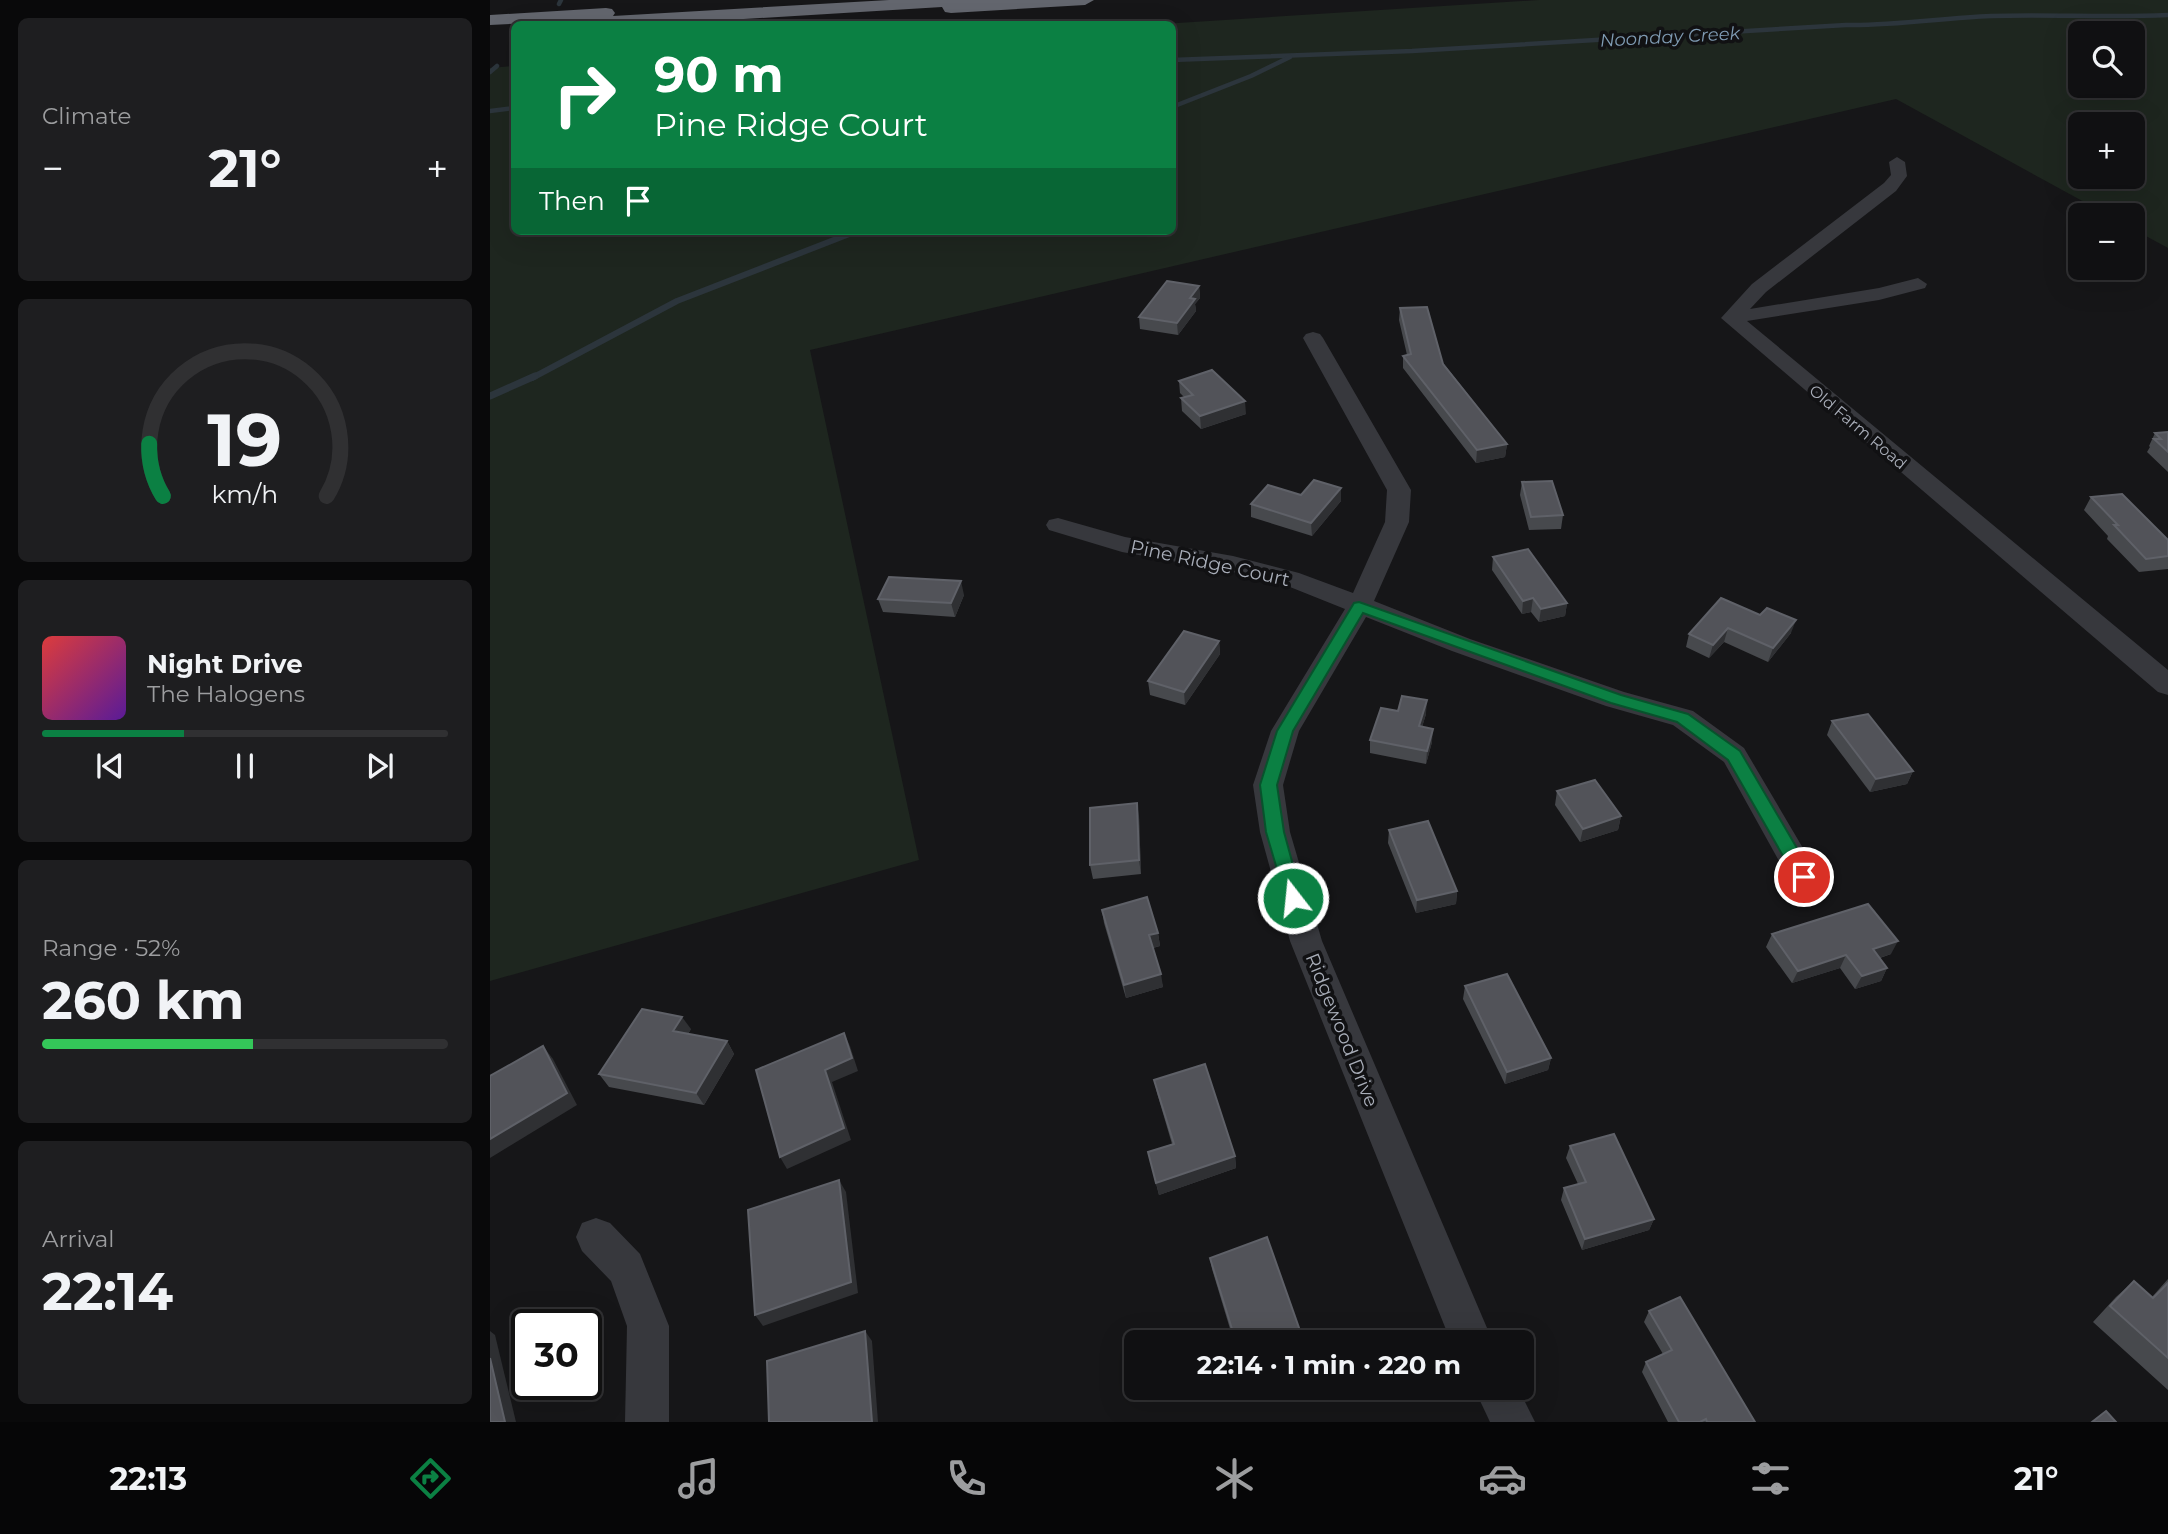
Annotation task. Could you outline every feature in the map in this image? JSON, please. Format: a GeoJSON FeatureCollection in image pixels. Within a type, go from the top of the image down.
{"type":"FeatureCollection","features":[{"type":"Feature","properties":{"kind":"highway"},"geometry":{"type":"LineString","coordinates":[[490,20],[818,0]]}},
{"type":"Feature","properties":{"kind":"highway"},"geometry":{"type":"LineString","coordinates":[[628,21],[978,0]]}},
{"type":"Feature","properties":{"kind":"highway"},"geometry":{"type":"LineString","coordinates":[[750,21],[1085,0]]}},
{"type":"Feature","properties":{"kind":"highway"},"geometry":{"type":"LineString","coordinates":[[490,30],[511,28]]}},
{"type":"Feature","properties":{"kind":"highway"},"geometry":{"type":"LineString","coordinates":[[490,38],[511,36]]}},
{"type":"Feature","properties":{"kind":"street"},"geometry":{"type":"LineString","coordinates":[[1731,318],[1759,288],[1890,187],[1899,176],[1897,162]]}},
{"type":"Feature","properties":{"kind":"street"},"geometry":{"type":"LineString","coordinates":[[1731,318],[1879,294],[1918,284]]}},
{"type":"Feature","properties":{"kind":"street","name":"Old Farm Road"},"geometry":{"type":"LineString","coordinates":[[1731,318],[2168,685]]}},
{"type":"Feature","properties":{"kind":"street","name":"Ridgewood Drive"},"geometry":{"type":"LineString","coordinates":[[1313,338],[1399,490],[1397,522],[1359,607],[1285,731],[1268,785],[1275,832],[1306,942],[1467,1330]]}},
{"type":"Feature","properties":{"kind":"street","name":"Pine Ridge Court"},"geometry":{"type":"LineString","coordinates":[[1058,525],[1122,544],[1233,564],[1298,581],[1359,607],[1616,699],[1683,718],[1734,755],[1804,877]]}},
{"type":"Feature","properties":{"kind":"street"},"geometry":{"type":"LineString","coordinates":[[596,1237],[626,1268],[648,1326],[647,1422]]}},
{"type":"Feature","properties":{"kind":"street"},"geometry":{"type":"LineString","coordinates":[[1501,1400],[1513,1422]]}},
{"type":"Feature","properties":{"kind":"shaded area"},"geometry":{"type":"Polygon","coordinates":[[[1539,0],[2168,0],[2168,248],[2145,236],[2145,203],[2086,203],[1896,99],[810,350],[919,860],[490,981],[490,68],[511,66],[511,235],[1176,235],[1176,23],[1539,0]]]}},
{"type":"Feature","properties":{"kind":"building"},"geometry":{"type":"Polygon","coordinates":[[[1167,281],[1199,286],[1190,298],[1195,299],[1177,323],[1139,317],[1167,281]]]}},
{"type":"Feature","properties":{"kind":"building"},"geometry":{"type":"Polygon","coordinates":[[[1427,307],[1443,364],[1507,444],[1477,450],[1403,356],[1411,354],[1400,308],[1427,307]]]}},
{"type":"Feature","properties":{"kind":"building"},"geometry":{"type":"Polygon","coordinates":[[[1212,370],[1245,401],[1200,416],[1181,398],[1193,395],[1179,381],[1212,370]]]}},
{"type":"Feature","properties":{"kind":"building"},"geometry":{"type":"Polygon","coordinates":[[[2168,432],[2168,452],[2154,439],[2161,439],[2155,433],[2168,432]]]}},
{"type":"Feature","properties":{"kind":"building"},"geometry":{"type":"Polygon","coordinates":[[[1314,480],[1341,488],[1311,523],[1251,504],[1268,485],[1301,495],[1314,480]]]}},
{"type":"Feature","properties":{"kind":"building"},"geometry":{"type":"Polygon","coordinates":[[[1552,481],[1563,515],[1531,517],[1522,482],[1552,481]]]}},
{"type":"Feature","properties":{"kind":"building"},"geometry":{"type":"Polygon","coordinates":[[[2122,494],[2168,540],[2168,556],[2146,559],[2091,497],[2122,494]]]}},
{"type":"Feature","properties":{"kind":"building"},"geometry":{"type":"Polygon","coordinates":[[[1528,549],[1567,603],[1541,609],[1533,598],[1523,601],[1493,557],[1528,549]]]}},
{"type":"Feature","properties":{"kind":"building"},"geometry":{"type":"Polygon","coordinates":[[[889,577],[961,581],[951,603],[878,599],[889,577]]]}},
{"type":"Feature","properties":{"kind":"building"},"geometry":{"type":"Polygon","coordinates":[[[1721,598],[1760,615],[1767,608],[1796,620],[1773,648],[1728,628],[1713,645],[1689,634],[1721,598]]]}},
{"type":"Feature","properties":{"kind":"building"},"geometry":{"type":"Polygon","coordinates":[[[1184,631],[1219,641],[1184,692],[1148,681],[1184,631]]]}},
{"type":"Feature","properties":{"kind":"building"},"geometry":{"type":"Polygon","coordinates":[[[1402,696],[1427,700],[1419,726],[1433,729],[1427,751],[1370,740],[1381,708],[1398,711],[1402,696]]]}},
{"type":"Feature","properties":{"kind":"building"},"geometry":{"type":"Polygon","coordinates":[[[1868,714],[1913,771],[1876,779],[1832,721],[1868,714]]]}},
{"type":"Feature","properties":{"kind":"building"},"geometry":{"type":"Polygon","coordinates":[[[1595,780],[1621,816],[1583,829],[1557,791],[1595,780]]]}},
{"type":"Feature","properties":{"kind":"building"},"geometry":{"type":"Polygon","coordinates":[[[1137,803],[1139,860],[1090,865],[1090,808],[1137,803]]]}},
{"type":"Feature","properties":{"kind":"building"},"geometry":{"type":"Polygon","coordinates":[[[1428,821],[1457,891],[1417,900],[1389,830],[1428,821]]]}},
{"type":"Feature","properties":{"kind":"building"},"geometry":{"type":"Polygon","coordinates":[[[1147,897],[1158,933],[1149,935],[1161,974],[1124,985],[1102,910],[1147,897]]]}},
{"type":"Feature","properties":{"kind":"building"},"geometry":{"type":"Polygon","coordinates":[[[1868,904],[1898,941],[1873,949],[1887,968],[1862,976],[1846,955],[1798,971],[1772,934],[1868,904]]]}},
{"type":"Feature","properties":{"kind":"building"},"geometry":{"type":"Polygon","coordinates":[[[1507,974],[1551,1058],[1507,1072],[1465,986],[1507,974]]]}},
{"type":"Feature","properties":{"kind":"building"},"geometry":{"type":"Polygon","coordinates":[[[642,1009],[682,1017],[673,1031],[727,1041],[696,1093],[599,1074],[642,1009]]]}},
{"type":"Feature","properties":{"kind":"building"},"geometry":{"type":"Polygon","coordinates":[[[844,1033],[852,1058],[825,1070],[844,1128],[780,1157],[756,1070],[844,1033]]]}},
{"type":"Feature","properties":{"kind":"building"},"geometry":{"type":"Polygon","coordinates":[[[543,1046],[567,1093],[490,1139],[490,1076],[543,1046]]]}},
{"type":"Feature","properties":{"kind":"building"},"geometry":{"type":"Polygon","coordinates":[[[1205,1064],[1235,1156],[1156,1183],[1148,1152],[1174,1144],[1154,1080],[1205,1064]]]}},
{"type":"Feature","properties":{"kind":"building"},"geometry":{"type":"Polygon","coordinates":[[[1614,1134],[1654,1219],[1585,1239],[1564,1188],[1586,1182],[1570,1146],[1614,1134]]]}},
{"type":"Feature","properties":{"kind":"building"},"geometry":{"type":"Polygon","coordinates":[[[839,1180],[851,1282],[755,1315],[748,1210],[839,1180]]]}},
{"type":"Feature","properties":{"kind":"building"},"geometry":{"type":"Polygon","coordinates":[[[1267,1237],[1300,1330],[1232,1330],[1210,1258],[1267,1237]]]}},
{"type":"Feature","properties":{"kind":"building"},"geometry":{"type":"Polygon","coordinates":[[[2134,1281],[2153,1298],[2168,1283],[2168,1358],[2110,1306],[2134,1281]]]}},
{"type":"Feature","properties":{"kind":"building"},"geometry":{"type":"Polygon","coordinates":[[[1680,1297],[1755,1422],[1707,1422],[1706,1419],[1700,1422],[1679,1422],[1646,1362],[1672,1350],[1649,1311],[1680,1297]]]}},
{"type":"Feature","properties":{"kind":"building"},"geometry":{"type":"Polygon","coordinates":[[[865,1331],[872,1422],[769,1422],[767,1361],[865,1331]]]}},
{"type":"Feature","properties":{"kind":"building"},"geometry":{"type":"Polygon","coordinates":[[[490,1358],[505,1422],[490,1422],[490,1358]]]}},
{"type":"Feature","properties":{"kind":"building"},"geometry":{"type":"Polygon","coordinates":[[[2106,1411],[2116,1422],[2092,1422],[2106,1411]]]}},
{"type":"Feature","properties":{"kind":"waterway"},"geometry":{"type":"LineString","coordinates":[[559,4],[561,0]]}},
{"type":"Feature","properties":{"kind":"waterway","name":"Noonday Creek"},"geometry":{"type":"LineString","coordinates":[[1176,60],[1412,51],[1991,16],[2168,15]]}},
{"type":"Feature","properties":{"kind":"waterway"},"geometry":{"type":"LineString","coordinates":[[1176,105],[1251,76],[1290,57]]}},
{"type":"Feature","properties":{"kind":"waterway"},"geometry":{"type":"LineString","coordinates":[[490,72],[497,66]]}},
{"type":"Feature","properties":{"kind":"waterway","name":"Noonday Creek"},"geometry":{"type":"LineString","coordinates":[[490,111],[511,108]]}},
{"type":"Feature","properties":{"kind":"waterway"},"geometry":{"type":"LineString","coordinates":[[532,378],[677,301],[847,235]]}},
{"type":"Feature","properties":{"kind":"waterway"},"geometry":{"type":"LineString","coordinates":[[490,396],[535,376]]}},
{"type":"Feature","properties":{"kind":"route"},"geometry":{"type":"LineString","coordinates":[[1293,898],[1275,832],[1268,785],[1285,731],[1359,607],[1616,699],[1683,718],[1734,755],[1804,877]]}}]}
